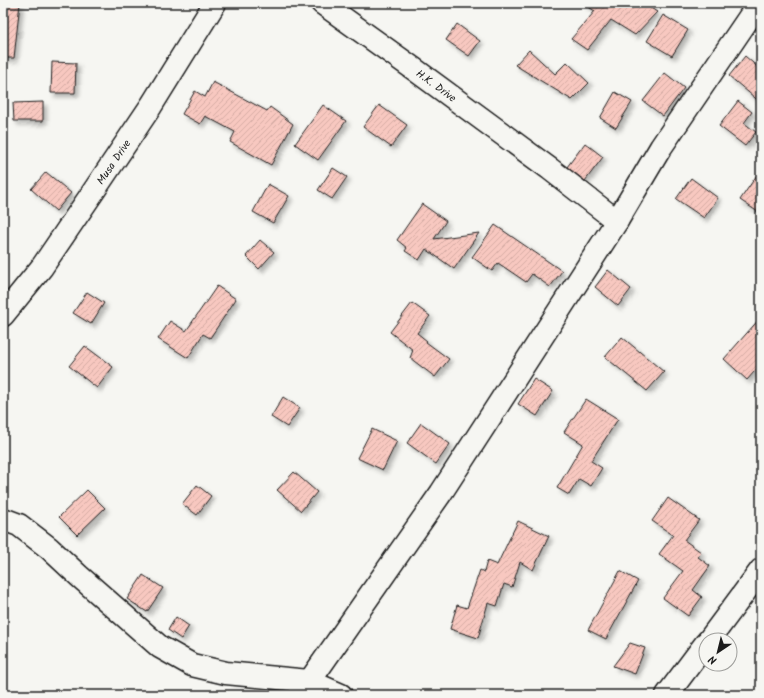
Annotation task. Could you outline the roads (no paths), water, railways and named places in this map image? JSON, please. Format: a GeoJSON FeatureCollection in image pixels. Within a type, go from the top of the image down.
{"type":"FeatureCollection","features":[{"type":"Feature","properties":{"kind":"street","name":"Musa Drive"},"geometry":{"type":"LineString","coordinates":[[3,315],[42,267],[152,106],[215,3]]}},
{"type":"Feature","properties":{"kind":"street","name":"H.K. Drive"},"geometry":{"type":"LineString","coordinates":[[322,3],[550,169],[617,221]]}},
{"type":"Feature","properties":{"kind":"street"},"geometry":{"type":"LineString","coordinates":[[304,688],[441,493],[617,221],[661,147],[759,3]]}},
{"type":"Feature","properties":{"kind":"street"},"geometry":{"type":"LineString","coordinates":[[3,519],[19,525],[49,548],[160,647],[192,665],[341,695]]}},
{"type":"Feature","properties":{"kind":"street"},"geometry":{"type":"LineString","coordinates":[[715,632],[761,570]]}},
{"type":"Feature","properties":{"kind":"street"},"geometry":{"type":"LineString","coordinates":[[667,695],[698,654]]}}]}
